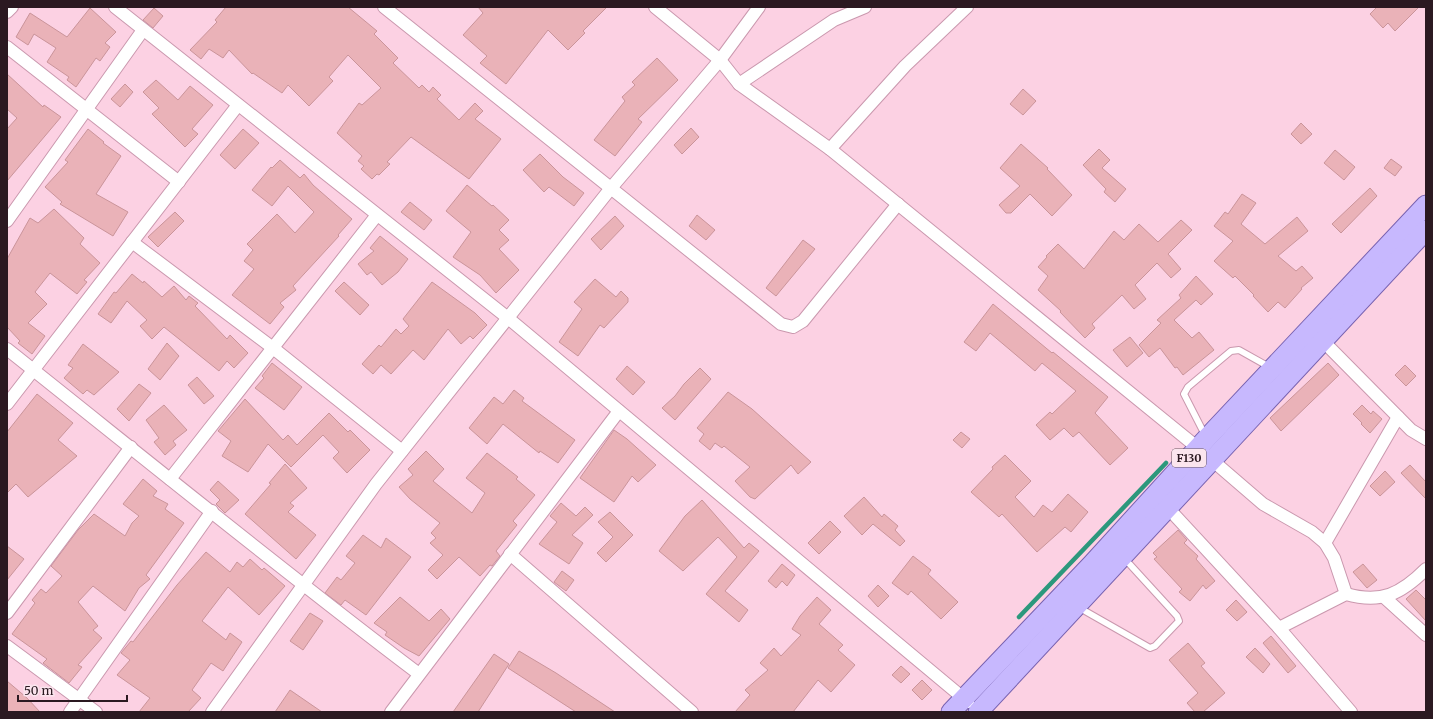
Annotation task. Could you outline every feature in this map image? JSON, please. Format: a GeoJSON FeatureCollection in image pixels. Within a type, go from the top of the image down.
{"type":"FeatureCollection","features":[{"type":"Feature","properties":{"kind":"main road","name":"F130"},"geometry":{"type":"LineString","coordinates":[[958,705],[1092,564],[1202,443],[1426,205]]}},
{"type":"Feature","properties":{"kind":"main road","name":"F130"},"geometry":{"type":"LineString","coordinates":[[979,712],[1322,340],[1426,230]]}},
{"type":"Feature","properties":{"kind":"street"},"geometry":{"type":"LineString","coordinates":[[7,12],[12,7]]}},
{"type":"Feature","properties":{"kind":"street"},"geometry":{"type":"LineString","coordinates":[[115,7],[508,318],[619,411],[958,705],[979,712]]}},
{"type":"Feature","properties":{"kind":"street"},"geometry":{"type":"LineString","coordinates":[[384,7],[781,324],[793,327],[803,321],[898,204]]}},
{"type":"Feature","properties":{"kind":"street"},"geometry":{"type":"LineString","coordinates":[[655,7],[720,60],[739,84],[830,149],[1202,443],[1212,460],[1263,504],[1312,532],[1325,543],[1334,558],[1346,594]]}},
{"type":"Feature","properties":{"kind":"street"},"geometry":{"type":"LineString","coordinates":[[212,712],[376,484],[611,188],[720,60],[759,7]]}},
{"type":"Feature","properties":{"kind":"street"},"geometry":{"type":"LineString","coordinates":[[739,84],[834,20],[865,7]]}},
{"type":"Feature","properties":{"kind":"street"},"geometry":{"type":"LineString","coordinates":[[830,149],[905,66],[967,7]]}},
{"type":"Feature","properties":{"kind":"street"},"geometry":{"type":"LineString","coordinates":[[7,221],[143,30]]}},
{"type":"Feature","properties":{"kind":"street"},"geometry":{"type":"LineString","coordinates":[[7,47],[179,182]]}},
{"type":"Feature","properties":{"kind":"street"},"geometry":{"type":"LineString","coordinates":[[7,404],[238,105]]}},
{"type":"Feature","properties":{"kind":"street"},"geometry":{"type":"LineString","coordinates":[[170,479],[377,214]]}},
{"type":"Feature","properties":{"kind":"street"},"geometry":{"type":"LineString","coordinates":[[132,242],[273,348],[402,451]]}},
{"type":"Feature","properties":{"kind":"street"},"geometry":{"type":"LineString","coordinates":[[1322,340],[1411,430],[1426,439]]}},
{"type":"Feature","properties":{"kind":"street"},"geometry":{"type":"LineString","coordinates":[[7,349],[212,511],[303,586],[418,674]]}},
{"type":"Feature","properties":{"kind":"street"},"geometry":{"type":"LineString","coordinates":[[391,712],[418,674],[619,411]]}},
{"type":"Feature","properties":{"kind":"street"},"geometry":{"type":"LineString","coordinates":[[1325,543],[1398,417]]}},
{"type":"Feature","properties":{"kind":"street"},"geometry":{"type":"LineString","coordinates":[[7,613],[131,447]]}},
{"type":"Feature","properties":{"kind":"street"},"geometry":{"type":"LineString","coordinates":[[1168,508],[1279,628],[1351,712]]}},
{"type":"Feature","properties":{"kind":"street"},"geometry":{"type":"LineString","coordinates":[[70,712],[212,511]]}},
{"type":"Feature","properties":{"kind":"street"},"geometry":{"type":"LineString","coordinates":[[510,554],[692,712]]}},
{"type":"Feature","properties":{"kind":"street"},"geometry":{"type":"LineString","coordinates":[[1279,628],[1346,594],[1364,599],[1384,597],[1411,584],[1426,569]]}},
{"type":"Feature","properties":{"kind":"street"},"geometry":{"type":"LineString","coordinates":[[1384,597],[1426,635]]}},
{"type":"Feature","properties":{"kind":"street"},"geometry":{"type":"LineString","coordinates":[[7,646],[96,712]]}},
{"type":"Feature","properties":{"kind":"lane"},"geometry":{"type":"LineString","coordinates":[[1202,443],[1184,394],[1188,387],[1231,351],[1239,350],[1272,368]]}},
{"type":"Feature","properties":{"kind":"lane"},"geometry":{"type":"LineString","coordinates":[[1077,607],[1150,648],[1155,646],[1179,621],[1177,616],[1123,557]]}},
{"type":"Feature","properties":{"kind":"building"},"geometry":{"type":"Polygon","coordinates":[[[226,7],[348,7],[377,31],[374,34],[398,58],[393,63],[419,88],[422,85],[429,92],[433,87],[441,95],[437,99],[459,120],[475,103],[483,111],[475,119],[501,139],[469,179],[411,137],[387,162],[390,164],[379,175],[377,174],[372,179],[361,169],[364,166],[358,161],[362,156],[337,133],[359,103],[362,105],[381,88],[348,55],[329,77],[333,81],[309,106],[288,85],[282,93],[253,73],[252,74],[229,50],[223,58],[209,49],[201,59],[190,50],[217,22],[215,20],[226,7]]]}},
{"type":"Feature","properties":{"kind":"building"},"geometry":{"type":"Polygon","coordinates":[[[478,7],[607,7],[583,31],[585,33],[568,50],[548,30],[506,84],[480,63],[487,56],[463,35],[483,13],[478,7]]]}},
{"type":"Feature","properties":{"kind":"building"},"geometry":{"type":"Polygon","coordinates":[[[1377,7],[1419,7],[1395,31],[1388,23],[1383,28],[1370,14],[1377,7]]]}},
{"type":"Feature","properties":{"kind":"building"},"geometry":{"type":"Polygon","coordinates":[[[90,8],[116,32],[105,43],[110,47],[100,61],[96,58],[76,87],[67,80],[69,77],[47,62],[56,48],[34,34],[28,45],[16,37],[30,13],[67,37],[90,8]]]}},
{"type":"Feature","properties":{"kind":"building"},"geometry":{"type":"Polygon","coordinates":[[[154,8],[163,16],[153,28],[143,20],[154,8]]]}},
{"type":"Feature","properties":{"kind":"building"},"geometry":{"type":"Polygon","coordinates":[[[657,58],[678,80],[638,119],[642,122],[615,156],[594,140],[625,101],[622,97],[635,85],[632,82],[657,58]]]}},
{"type":"Feature","properties":{"kind":"building"},"geometry":{"type":"Polygon","coordinates":[[[7,74],[43,107],[44,105],[61,117],[7,181],[7,129],[17,118],[7,109],[7,74]]]}},
{"type":"Feature","properties":{"kind":"building"},"geometry":{"type":"Polygon","coordinates":[[[156,80],[178,100],[190,86],[213,105],[192,129],[198,134],[185,147],[152,114],[159,108],[143,92],[156,80]]]}},
{"type":"Feature","properties":{"kind":"building"},"geometry":{"type":"Polygon","coordinates":[[[125,84],[133,92],[120,107],[111,99],[125,84]]]}},
{"type":"Feature","properties":{"kind":"building"},"geometry":{"type":"Polygon","coordinates":[[[1023,89],[1036,101],[1023,115],[1010,104],[1023,89]]]}},
{"type":"Feature","properties":{"kind":"building"},"geometry":{"type":"Polygon","coordinates":[[[1301,123],[1312,134],[1301,144],[1291,134],[1301,123]]]}},
{"type":"Feature","properties":{"kind":"building"},"geometry":{"type":"Polygon","coordinates":[[[691,128],[699,137],[682,154],[674,145],[691,128]]]}},
{"type":"Feature","properties":{"kind":"building"},"geometry":{"type":"Polygon","coordinates":[[[88,129],[104,142],[103,143],[121,156],[96,194],[128,212],[113,236],[60,204],[62,202],[45,187],[68,162],[65,160],[88,129]]]}},
{"type":"Feature","properties":{"kind":"building"},"geometry":{"type":"Polygon","coordinates":[[[243,129],[259,143],[235,169],[220,155],[243,129]]]}},
{"type":"Feature","properties":{"kind":"building"},"geometry":{"type":"Polygon","coordinates":[[[1021,144],[1048,168],[1047,169],[1072,195],[1052,216],[1030,194],[1011,213],[1006,213],[999,205],[1020,186],[1000,168],[1021,144]]]}},
{"type":"Feature","properties":{"kind":"building"},"geometry":{"type":"Polygon","coordinates":[[[1099,149],[1110,160],[1102,168],[1126,189],[1115,202],[1104,192],[1106,189],[1083,165],[1099,149]]]}},
{"type":"Feature","properties":{"kind":"building"},"geometry":{"type":"Polygon","coordinates":[[[1335,150],[1355,167],[1344,180],[1324,163],[1335,150]]]}},
{"type":"Feature","properties":{"kind":"building"},"geometry":{"type":"Polygon","coordinates":[[[540,154],[563,177],[584,193],[574,206],[549,187],[544,192],[523,170],[540,154]]]}},
{"type":"Feature","properties":{"kind":"building"},"geometry":{"type":"Polygon","coordinates":[[[1391,159],[1402,167],[1395,176],[1384,168],[1391,159]]]}},
{"type":"Feature","properties":{"kind":"building"},"geometry":{"type":"Polygon","coordinates":[[[280,160],[300,178],[304,174],[313,185],[352,219],[338,235],[339,236],[293,286],[296,290],[280,303],[284,307],[270,324],[232,295],[254,269],[244,261],[253,250],[247,244],[277,214],[295,233],[314,212],[288,186],[272,206],[252,190],[271,167],[272,168],[280,160]]]}},
{"type":"Feature","properties":{"kind":"building"},"geometry":{"type":"Polygon","coordinates":[[[467,185],[492,206],[493,205],[509,220],[499,230],[509,240],[499,249],[519,270],[496,293],[480,275],[453,257],[471,232],[446,211],[467,185]]]}},
{"type":"Feature","properties":{"kind":"building"},"geometry":{"type":"Polygon","coordinates":[[[1370,188],[1377,196],[1341,233],[1332,224],[1370,188]]]}},
{"type":"Feature","properties":{"kind":"building"},"geometry":{"type":"Polygon","coordinates":[[[1242,194],[1256,203],[1241,224],[1265,244],[1297,217],[1308,231],[1278,256],[1296,271],[1302,266],[1313,278],[1301,288],[1302,289],[1285,308],[1278,302],[1268,312],[1235,276],[1233,278],[1214,261],[1233,241],[1214,226],[1225,212],[1228,214],[1242,194]]]}},
{"type":"Feature","properties":{"kind":"building"},"geometry":{"type":"Polygon","coordinates":[[[410,202],[432,220],[424,230],[401,212],[410,202]]]}},
{"type":"Feature","properties":{"kind":"building"},"geometry":{"type":"Polygon","coordinates":[[[54,209],[84,238],[80,244],[100,263],[84,280],[87,282],[77,294],[50,273],[35,292],[47,304],[28,323],[45,336],[32,354],[18,343],[20,341],[7,327],[7,259],[30,218],[38,223],[54,209]]]}},
{"type":"Feature","properties":{"kind":"building"},"geometry":{"type":"Polygon","coordinates":[[[175,212],[184,221],[158,247],[148,237],[175,212]]]}},
{"type":"Feature","properties":{"kind":"building"},"geometry":{"type":"Polygon","coordinates":[[[697,215],[715,230],[706,240],[689,226],[697,215]]]}},
{"type":"Feature","properties":{"kind":"building"},"geometry":{"type":"Polygon","coordinates":[[[615,216],[624,226],[601,250],[591,239],[615,216]]]}},
{"type":"Feature","properties":{"kind":"building"},"geometry":{"type":"Polygon","coordinates":[[[1181,220],[1192,230],[1168,254],[1181,269],[1171,278],[1157,263],[1135,285],[1146,299],[1134,309],[1122,295],[1092,324],[1095,328],[1085,338],[1060,312],[1061,311],[1038,290],[1048,276],[1038,267],[1058,244],[1084,269],[1114,231],[1124,240],[1139,224],[1158,242],[1181,220]]]}},
{"type":"Feature","properties":{"kind":"building"},"geometry":{"type":"Polygon","coordinates":[[[380,236],[408,259],[398,272],[382,285],[371,272],[367,275],[358,264],[374,251],[370,248],[380,236]]]}},
{"type":"Feature","properties":{"kind":"building"},"geometry":{"type":"Polygon","coordinates":[[[803,240],[815,249],[776,296],[766,288],[803,240]]]}},
{"type":"Feature","properties":{"kind":"building"},"geometry":{"type":"Polygon","coordinates":[[[132,274],[143,283],[144,281],[162,297],[174,286],[186,300],[189,296],[198,303],[195,306],[227,339],[230,335],[248,353],[234,368],[227,361],[219,371],[164,327],[152,339],[140,326],[147,320],[127,301],[111,323],[98,314],[114,292],[116,293],[132,274]]]}},
{"type":"Feature","properties":{"kind":"building"},"geometry":{"type":"Polygon","coordinates":[[[1196,276],[1213,294],[1201,305],[1196,300],[1174,320],[1192,338],[1199,332],[1214,350],[1183,375],[1177,367],[1175,368],[1160,348],[1149,357],[1139,345],[1161,323],[1157,320],[1181,298],[1179,295],[1196,276]]]}},
{"type":"Feature","properties":{"kind":"building"},"geometry":{"type":"Polygon","coordinates":[[[595,279],[616,297],[621,291],[628,298],[628,302],[604,328],[600,325],[578,356],[559,342],[582,309],[574,302],[595,279]]]}},
{"type":"Feature","properties":{"kind":"building"},"geometry":{"type":"Polygon","coordinates":[[[344,282],[369,305],[360,315],[335,291],[344,282]]]}},
{"type":"Feature","properties":{"kind":"building"},"geometry":{"type":"Polygon","coordinates":[[[432,282],[475,313],[487,325],[473,339],[470,336],[461,344],[448,329],[424,360],[413,350],[391,374],[381,365],[373,374],[362,364],[379,345],[381,347],[396,329],[401,334],[409,326],[403,319],[432,282]]]}},
{"type":"Feature","properties":{"kind":"building"},"geometry":{"type":"Polygon","coordinates":[[[993,304],[1108,397],[1095,413],[1128,448],[1110,465],[1079,432],[1073,437],[1064,428],[1050,440],[1036,425],[1050,412],[1052,414],[1076,391],[1042,363],[1035,371],[990,333],[976,351],[964,342],[993,304]]]}},
{"type":"Feature","properties":{"kind":"building"},"geometry":{"type":"Polygon","coordinates":[[[1130,337],[1143,353],[1127,367],[1113,350],[1130,337]]]}},
{"type":"Feature","properties":{"kind":"building"},"geometry":{"type":"Polygon","coordinates":[[[167,343],[179,356],[160,380],[148,369],[167,343]]]}},
{"type":"Feature","properties":{"kind":"building"},"geometry":{"type":"Polygon","coordinates":[[[83,344],[119,372],[94,395],[87,390],[83,394],[64,378],[73,368],[68,365],[83,344]]]}},
{"type":"Feature","properties":{"kind":"building"},"geometry":{"type":"Polygon","coordinates":[[[272,363],[302,387],[284,410],[255,388],[264,378],[262,376],[272,363]]]}},
{"type":"Feature","properties":{"kind":"building"},"geometry":{"type":"Polygon","coordinates":[[[1328,363],[1339,375],[1281,431],[1270,418],[1328,363]]]}},
{"type":"Feature","properties":{"kind":"building"},"geometry":{"type":"Polygon","coordinates":[[[1405,365],[1416,376],[1406,386],[1395,375],[1405,365]]]}},
{"type":"Feature","properties":{"kind":"building"},"geometry":{"type":"Polygon","coordinates":[[[627,366],[645,382],[633,395],[616,379],[627,366]]]}},
{"type":"Feature","properties":{"kind":"building"},"geometry":{"type":"Polygon","coordinates":[[[700,368],[711,379],[675,420],[662,408],[700,368]]]}},
{"type":"Feature","properties":{"kind":"building"},"geometry":{"type":"Polygon","coordinates":[[[197,377],[214,396],[204,404],[188,385],[197,377]]]}},
{"type":"Feature","properties":{"kind":"building"},"geometry":{"type":"Polygon","coordinates":[[[139,384],[151,393],[129,421],[117,409],[139,384]]]}},
{"type":"Feature","properties":{"kind":"building"},"geometry":{"type":"Polygon","coordinates":[[[514,390],[524,398],[522,401],[575,440],[558,463],[540,451],[539,453],[503,424],[487,444],[469,428],[494,397],[503,404],[514,390]]]}},
{"type":"Feature","properties":{"kind":"building"},"geometry":{"type":"Polygon","coordinates":[[[728,392],[752,409],[811,462],[798,474],[791,465],[755,499],[750,497],[735,481],[750,467],[724,446],[722,448],[715,443],[710,450],[699,441],[704,434],[697,428],[728,392]]]}},
{"type":"Feature","properties":{"kind":"building"},"geometry":{"type":"Polygon","coordinates":[[[37,394],[73,423],[58,440],[77,456],[28,497],[16,484],[7,493],[7,432],[37,394]]]}},
{"type":"Feature","properties":{"kind":"building"},"geometry":{"type":"Polygon","coordinates":[[[245,399],[283,440],[288,435],[297,445],[329,413],[348,432],[350,430],[370,450],[347,473],[333,458],[339,452],[323,435],[291,467],[268,444],[248,472],[222,456],[231,441],[218,431],[245,399]]]}},
{"type":"Feature","properties":{"kind":"building"},"geometry":{"type":"Polygon","coordinates":[[[164,405],[187,430],[173,441],[176,445],[165,455],[154,442],[159,438],[146,420],[164,405]]]}},
{"type":"Feature","properties":{"kind":"building"},"geometry":{"type":"Polygon","coordinates":[[[1362,405],[1371,414],[1373,411],[1382,419],[1370,433],[1353,414],[1362,405]]]}},
{"type":"Feature","properties":{"kind":"building"},"geometry":{"type":"Polygon","coordinates":[[[614,430],[627,439],[656,465],[638,482],[632,476],[614,502],[580,478],[614,430]]]}},
{"type":"Feature","properties":{"kind":"building"},"geometry":{"type":"Polygon","coordinates":[[[961,432],[970,439],[962,448],[953,440],[961,432]]]}},
{"type":"Feature","properties":{"kind":"building"},"geometry":{"type":"Polygon","coordinates":[[[426,451],[444,469],[433,481],[472,513],[485,493],[466,478],[487,453],[518,477],[516,479],[535,495],[513,521],[517,525],[496,551],[500,556],[492,566],[490,565],[480,576],[459,557],[437,579],[428,570],[443,555],[430,543],[436,538],[431,533],[440,523],[410,499],[399,487],[413,475],[408,469],[426,451]]]}},
{"type":"Feature","properties":{"kind":"building"},"geometry":{"type":"Polygon","coordinates":[[[1005,455],[1031,481],[1015,497],[1034,517],[1043,505],[1052,512],[1068,494],[1088,512],[1071,532],[1065,527],[1037,552],[1002,514],[999,517],[971,492],[993,469],[992,467],[1005,455]]]}},
{"type":"Feature","properties":{"kind":"building"},"geometry":{"type":"Polygon","coordinates":[[[285,464],[307,488],[290,503],[294,506],[288,512],[316,535],[296,559],[245,514],[271,484],[269,483],[285,464]]]}},
{"type":"Feature","properties":{"kind":"building"},"geometry":{"type":"Polygon","coordinates":[[[1410,465],[1426,482],[1426,499],[1401,473],[1410,465]]]}},
{"type":"Feature","properties":{"kind":"building"},"geometry":{"type":"Polygon","coordinates":[[[1385,471],[1395,482],[1380,496],[1370,486],[1385,471]]]}},
{"type":"Feature","properties":{"kind":"building"},"geometry":{"type":"Polygon","coordinates":[[[143,479],[157,491],[153,496],[168,504],[165,509],[184,523],[146,575],[150,579],[139,588],[125,611],[93,586],[78,602],[98,626],[93,630],[102,638],[78,665],[82,667],[69,683],[43,663],[47,659],[12,634],[35,603],[32,600],[41,589],[46,593],[62,576],[51,566],[78,530],[94,514],[125,536],[132,523],[139,516],[123,504],[143,479]]]}},
{"type":"Feature","properties":{"kind":"building"},"geometry":{"type":"Polygon","coordinates":[[[218,481],[239,500],[225,513],[216,504],[220,500],[210,490],[218,481]]]}},
{"type":"Feature","properties":{"kind":"building"},"geometry":{"type":"Polygon","coordinates":[[[864,497],[882,517],[884,514],[898,526],[895,530],[905,541],[900,546],[873,524],[862,535],[844,516],[864,497]]]}},
{"type":"Feature","properties":{"kind":"building"},"geometry":{"type":"Polygon","coordinates":[[[702,500],[744,548],[749,543],[759,551],[725,591],[748,610],[739,622],[706,594],[737,557],[718,537],[683,571],[659,551],[685,516],[702,500]]]}},
{"type":"Feature","properties":{"kind":"building"},"geometry":{"type":"Polygon","coordinates":[[[561,503],[576,516],[585,507],[593,515],[572,535],[583,543],[569,564],[539,544],[557,522],[550,516],[561,503]]]}},
{"type":"Feature","properties":{"kind":"building"},"geometry":{"type":"Polygon","coordinates":[[[610,512],[633,535],[606,562],[597,553],[613,537],[598,522],[610,512]]]}},
{"type":"Feature","properties":{"kind":"building"},"geometry":{"type":"Polygon","coordinates":[[[830,521],[841,532],[819,554],[808,543],[830,521]]]}},
{"type":"Feature","properties":{"kind":"building"},"geometry":{"type":"Polygon","coordinates":[[[1178,530],[1187,540],[1184,543],[1198,556],[1196,559],[1215,581],[1206,589],[1203,585],[1190,601],[1179,592],[1182,589],[1154,559],[1157,557],[1153,553],[1178,530]]]}},
{"type":"Feature","properties":{"kind":"building"},"geometry":{"type":"Polygon","coordinates":[[[363,535],[381,548],[386,538],[411,557],[366,615],[345,600],[341,605],[325,593],[337,577],[341,580],[355,563],[346,556],[363,535]]]}},
{"type":"Feature","properties":{"kind":"building"},"geometry":{"type":"Polygon","coordinates":[[[7,546],[24,559],[7,580],[7,546]]]}},
{"type":"Feature","properties":{"kind":"building"},"geometry":{"type":"Polygon","coordinates":[[[206,552],[230,572],[237,562],[243,567],[250,559],[262,570],[264,568],[285,586],[259,615],[228,587],[202,621],[226,640],[230,633],[242,642],[223,671],[211,663],[192,690],[201,698],[188,712],[139,712],[150,698],[117,675],[130,660],[121,653],[131,641],[133,642],[177,585],[206,552]]]}},
{"type":"Feature","properties":{"kind":"building"},"geometry":{"type":"Polygon","coordinates":[[[913,556],[931,570],[928,574],[958,602],[941,619],[911,591],[908,595],[892,583],[913,556]]]}},
{"type":"Feature","properties":{"kind":"building"},"geometry":{"type":"Polygon","coordinates":[[[782,564],[795,575],[787,586],[782,581],[776,588],[768,581],[782,564]]]}},
{"type":"Feature","properties":{"kind":"building"},"geometry":{"type":"Polygon","coordinates":[[[1363,564],[1377,580],[1367,588],[1353,572],[1363,564]]]}},
{"type":"Feature","properties":{"kind":"building"},"geometry":{"type":"Polygon","coordinates":[[[562,571],[574,580],[566,591],[554,582],[562,571]]]}},
{"type":"Feature","properties":{"kind":"building"},"geometry":{"type":"Polygon","coordinates":[[[878,585],[889,596],[878,607],[868,596],[878,585]]]}},
{"type":"Feature","properties":{"kind":"building"},"geometry":{"type":"Polygon","coordinates":[[[1416,590],[1426,600],[1426,621],[1406,599],[1416,590]]]}},
{"type":"Feature","properties":{"kind":"building"},"geometry":{"type":"Polygon","coordinates":[[[400,597],[429,621],[441,609],[450,619],[419,656],[385,635],[387,632],[374,623],[400,597]]]}},
{"type":"Feature","properties":{"kind":"building"},"geometry":{"type":"Polygon","coordinates":[[[817,597],[831,610],[819,624],[843,645],[838,650],[855,665],[831,692],[818,680],[793,712],[735,712],[750,695],[745,690],[768,670],[760,663],[774,648],[781,656],[801,635],[792,629],[800,616],[817,597]]]}},
{"type":"Feature","properties":{"kind":"building"},"geometry":{"type":"Polygon","coordinates":[[[1236,600],[1247,612],[1237,621],[1226,610],[1236,600]]]}},
{"type":"Feature","properties":{"kind":"building"},"geometry":{"type":"Polygon","coordinates":[[[310,613],[323,621],[303,650],[290,641],[310,613]]]}},
{"type":"Feature","properties":{"kind":"building"},"geometry":{"type":"Polygon","coordinates":[[[1271,636],[1296,666],[1288,673],[1263,643],[1271,636]]]}},
{"type":"Feature","properties":{"kind":"building"},"geometry":{"type":"Polygon","coordinates":[[[1188,643],[1205,663],[1201,666],[1225,693],[1203,712],[1195,712],[1187,703],[1198,693],[1169,660],[1188,643]]]}},
{"type":"Feature","properties":{"kind":"building"},"geometry":{"type":"Polygon","coordinates":[[[1255,648],[1270,664],[1263,673],[1246,657],[1255,648]]]}},
{"type":"Feature","properties":{"kind":"building"},"geometry":{"type":"Polygon","coordinates":[[[519,651],[556,673],[615,712],[576,712],[508,668],[519,651]]]}},
{"type":"Feature","properties":{"kind":"building"},"geometry":{"type":"Polygon","coordinates":[[[494,654],[509,664],[478,712],[453,712],[494,654]]]}},
{"type":"Feature","properties":{"kind":"building"},"geometry":{"type":"Polygon","coordinates":[[[901,666],[910,674],[901,683],[892,675],[901,666]]]}},
{"type":"Feature","properties":{"kind":"building"},"geometry":{"type":"Polygon","coordinates":[[[922,680],[932,690],[922,700],[912,690],[922,680]]]}},
{"type":"Feature","properties":{"kind":"building"},"geometry":{"type":"Polygon","coordinates":[[[7,681],[27,698],[40,712],[7,712],[7,681]]]}},
{"type":"Feature","properties":{"kind":"building"},"geometry":{"type":"Polygon","coordinates":[[[290,690],[322,712],[275,712],[290,690]]]}},
{"type":"Feature","properties":{"kind":"waterway"},"geometry":{"type":"LineString","coordinates":[[1019,617],[1166,463]]}}]}
